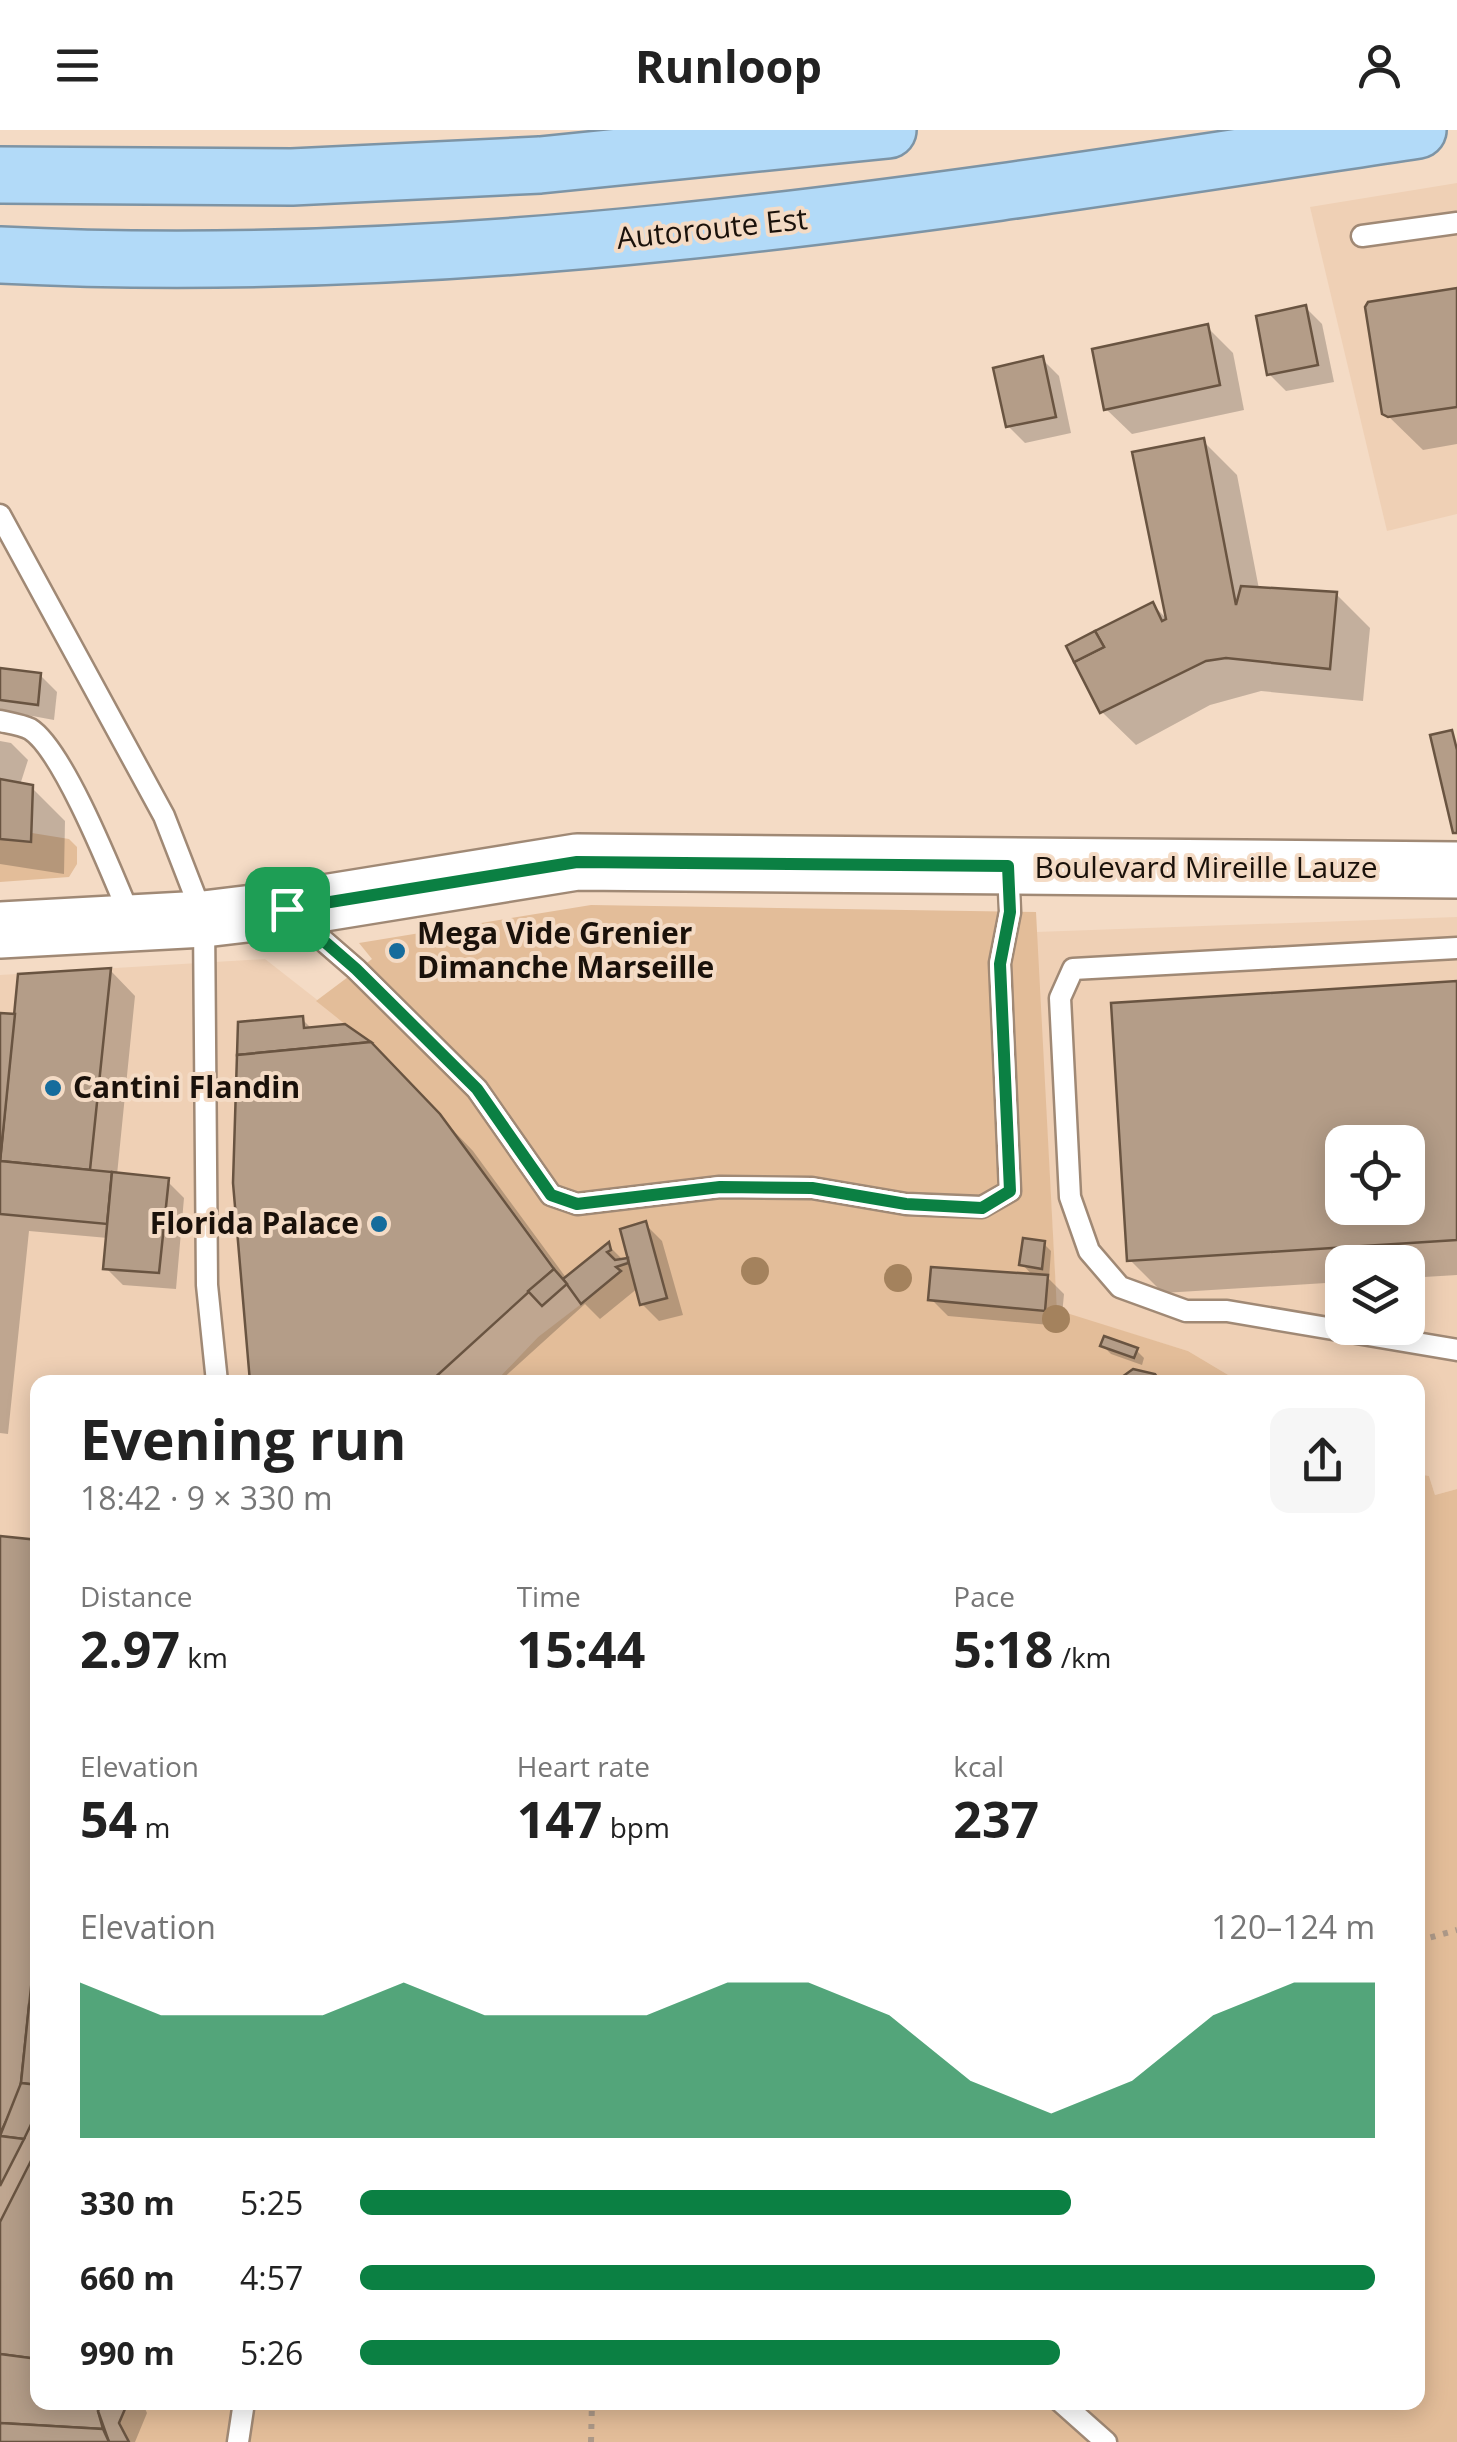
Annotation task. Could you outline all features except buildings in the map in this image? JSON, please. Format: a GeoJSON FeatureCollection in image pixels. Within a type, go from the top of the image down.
{"type":"FeatureCollection","features":[{"type":"Feature","properties":{"kind":"highway"},"geometry":{"type":"LineString","coordinates":[[0,174],[292,177],[540,165],[888,130]]}},
{"type":"Feature","properties":{"kind":"highway","name":"Autoroute Est"},"geometry":{"type":"LineString","coordinates":[[0,255],[280,260],[540,246],[853,215],[1418,130]]}},
{"type":"Feature","properties":{"kind":"street","name":"Boulevard Mireille Lauze"},"geometry":{"type":"LineString","coordinates":[[0,930],[204,919],[577,862],[1457,870]]}},
{"type":"Feature","properties":{"kind":"lane"},"geometry":{"type":"LineString","coordinates":[[1362,236],[1457,224]]}},
{"type":"Feature","properties":{"kind":"lane"},"geometry":{"type":"LineString","coordinates":[[0,515],[164,816],[204,919],[207,1284],[217,1375]]}},
{"type":"Feature","properties":{"kind":"lane"},"geometry":{"type":"LineString","coordinates":[[0,721],[28,728],[42,740],[96,836],[133,923]]}},
{"type":"Feature","properties":{"kind":"lane"},"geometry":{"type":"LineString","coordinates":[[287,909],[356,969],[477,1089],[551,1195],[577,1204],[720,1187],[812,1188],[906,1204],[982,1208],[1010,1191],[1000,964],[1010,912],[1008,866]]}},
{"type":"Feature","properties":{"kind":"lane"},"geometry":{"type":"LineString","coordinates":[[1457,948],[1072,968],[1060,998],[1070,1196],[1089,1251],[1120,1287],[1186,1311],[1226,1311],[1457,1350]]}},
{"type":"Feature","properties":{"kind":"lane"},"geometry":{"type":"LineString","coordinates":[[238,2442],[243,2410]]}},
{"type":"Feature","properties":{"kind":"lane"},"geometry":{"type":"LineString","coordinates":[[1070,2410],[1106,2442]]}},
{"type":"Feature","properties":{"kind":"path"},"geometry":{"type":"LineString","coordinates":[[1425,1939],[1457,1930]]}},
{"type":"Feature","properties":{"kind":"path"},"geometry":{"type":"LineString","coordinates":[[591,2442],[592,2410]]}},
{"type":"Feature","properties":{"kind":"shaded area"},"geometry":{"type":"Polygon","coordinates":[[[1457,183],[1457,514],[1387,531],[1310,207],[1457,183]]]}},
{"type":"Feature","properties":{"kind":"shaded area"},"geometry":{"type":"Polygon","coordinates":[[[32,833],[69,839],[77,847],[77,864],[69,877],[0,882],[0,839],[31,842],[32,833]]]}},
{"type":"Feature","properties":{"kind":"shaded area"},"geometry":{"type":"Polygon","coordinates":[[[591,905],[1036,912],[1057,1310],[1188,1351],[1228,1375],[502,1375],[538,1337],[581,1304],[491,1182],[427,1104],[355,1033],[316,1001],[372,959],[359,943],[591,905]]]}},
{"type":"Feature","properties":{"kind":"shaded area"},"geometry":{"type":"Polygon","coordinates":[[[1457,917],[1457,1489],[1435,1495],[1429,1476],[1425,1475],[1425,1375],[1228,1375],[1188,1351],[1057,1311],[1036,932],[1457,917]]]}},
{"type":"Feature","properties":{"kind":"shaded area"},"geometry":{"type":"Polygon","coordinates":[[[265,959],[371,1042],[440,1114],[581,1304],[538,1337],[502,1375],[30,1375],[30,2410],[103,2410],[103,2429],[0,2442],[0,975],[265,959]]]}},
{"type":"Feature","properties":{"kind":"shaded area"},"geometry":{"type":"Polygon","coordinates":[[[1425,1475],[1429,1476],[1435,1495],[1457,1489],[1457,2442],[109,2442],[98,2412],[1425,2410],[1425,1475]]]}},
{"type":"Feature","properties":{"kind":"place","name":"Mega Vide Grenier Dimanche Marseille"},"geometry":{"type":"Point","coordinates":[397,951]}},
{"type":"Feature","properties":{"kind":"place","name":"Cantini Flandin"},"geometry":{"type":"Point","coordinates":[53,1088]}},
{"type":"Feature","properties":{"kind":"place","name":"Florida Palace"},"geometry":{"type":"Point","coordinates":[379,1224]}},
{"type":"Feature","properties":{"kind":"route"},"geometry":{"type":"LineString","coordinates":[[577,862],[1008,866],[1010,912],[1000,964],[1010,1191],[982,1208],[906,1204],[812,1188],[720,1187],[577,1204],[551,1195],[477,1089],[356,969],[287,909],[577,862]]}}]}
